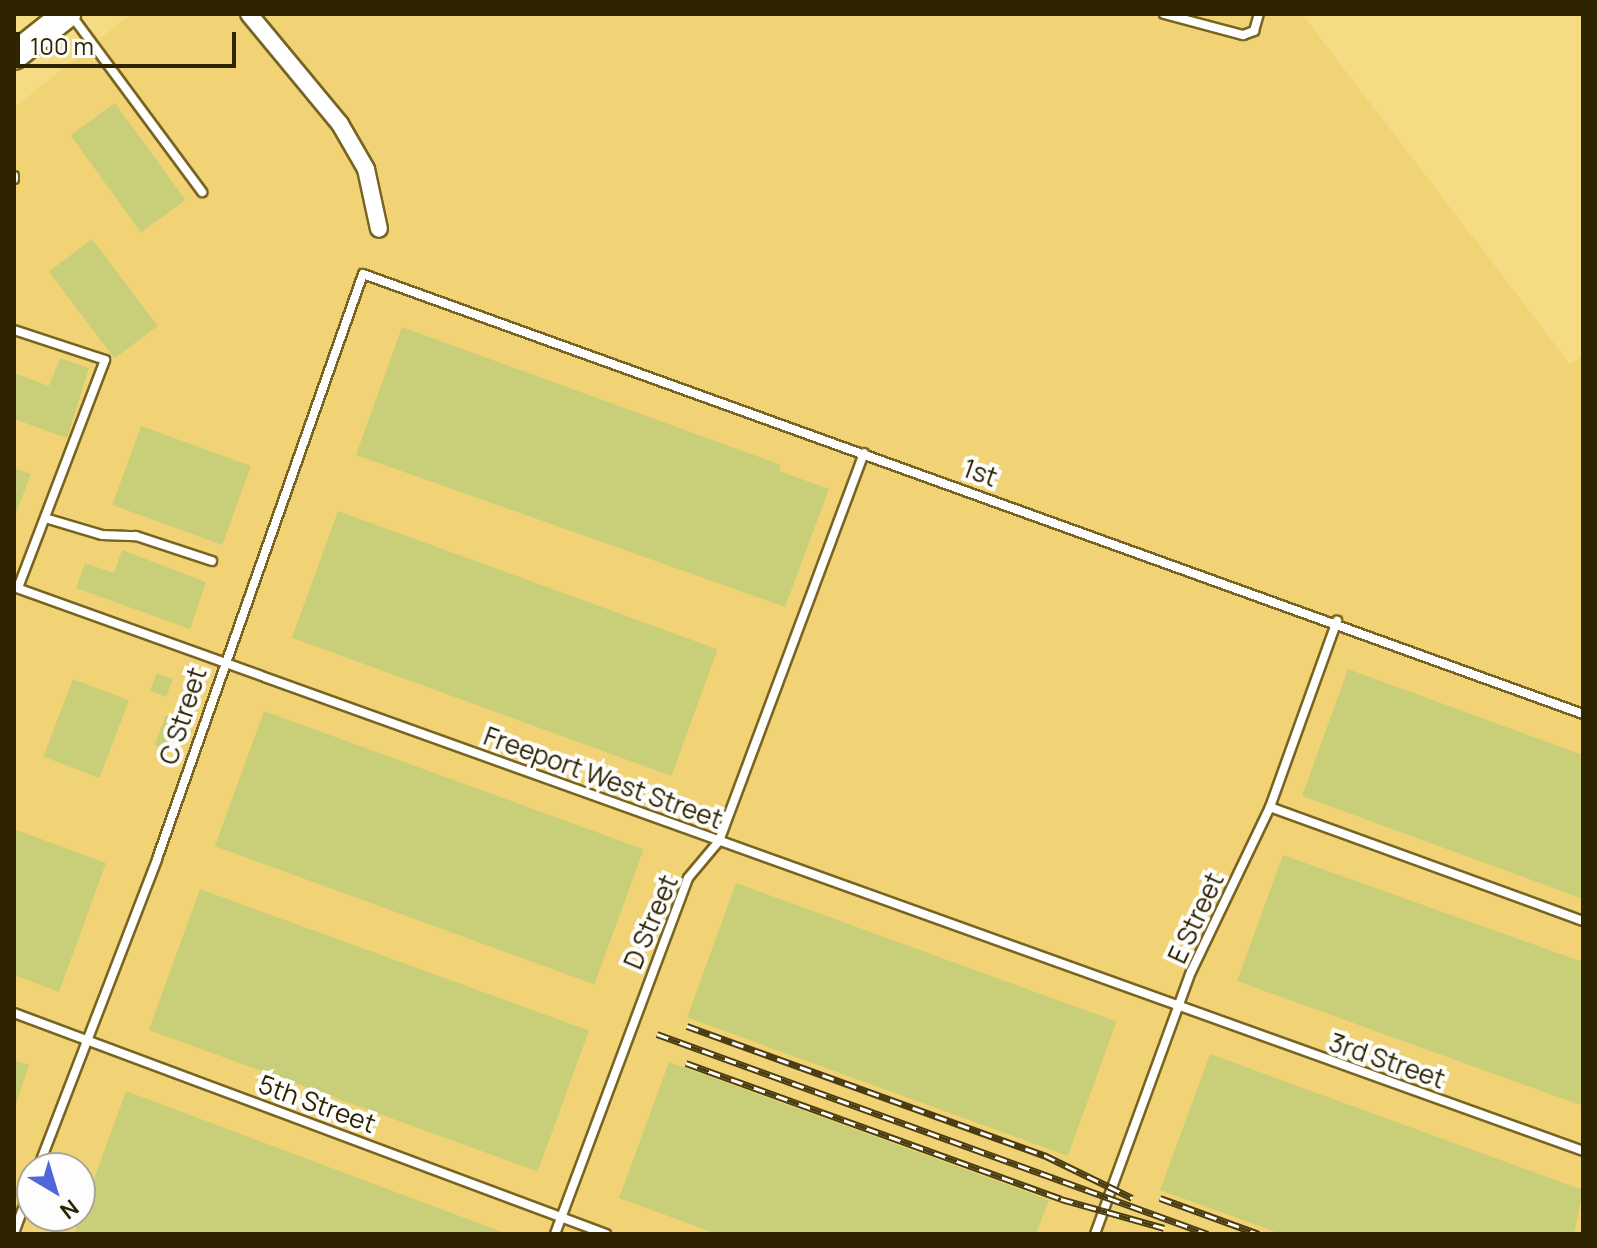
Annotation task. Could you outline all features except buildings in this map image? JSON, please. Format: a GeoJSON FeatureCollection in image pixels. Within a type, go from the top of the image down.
{"type":"FeatureCollection","features":[{"type":"Feature","properties":{"kind":"main road"},"geometry":{"type":"LineString","coordinates":[[14,56],[68,14]]}},
{"type":"Feature","properties":{"kind":"street"},"geometry":{"type":"LineString","coordinates":[[249,14],[340,124],[366,169],[379,229]]}},
{"type":"Feature","properties":{"kind":"lane"},"geometry":{"type":"LineString","coordinates":[[68,14],[202,192]]}},
{"type":"Feature","properties":{"kind":"lane"},"geometry":{"type":"LineString","coordinates":[[1164,14],[1243,35],[1254,31],[1259,14]]}},
{"type":"Feature","properties":{"kind":"lane","name":"1st"},"geometry":{"type":"LineString","coordinates":[[363,274],[1337,621],[1583,714]]}},
{"type":"Feature","properties":{"kind":"lane","name":"C Street"},"geometry":{"type":"LineString","coordinates":[[44,1152],[157,859],[223,662],[363,274]]}},
{"type":"Feature","properties":{"kind":"lane"},"geometry":{"type":"LineString","coordinates":[[14,330],[105,360],[16,588]]}},
{"type":"Feature","properties":{"kind":"lane","name":"D Street"},"geometry":{"type":"LineString","coordinates":[[555,1234],[688,878],[719,841],[864,453]]}},
{"type":"Feature","properties":{"kind":"lane"},"geometry":{"type":"LineString","coordinates":[[45,518],[102,535],[136,536],[212,561]]}},
{"type":"Feature","properties":{"kind":"lane","name":"Freeport West Street"},"geometry":{"type":"LineString","coordinates":[[16,588],[1178,1009]]}},
{"type":"Feature","properties":{"kind":"lane","name":"E Street"},"geometry":{"type":"LineString","coordinates":[[1095,1234],[1178,1009],[1270,807],[1337,621]]}},
{"type":"Feature","properties":{"kind":"lane"},"geometry":{"type":"LineString","coordinates":[[1270,807],[1583,921]]}},
{"type":"Feature","properties":{"kind":"lane","name":"3rd Street"},"geometry":{"type":"LineString","coordinates":[[1178,1009],[1583,1151]]}},
{"type":"Feature","properties":{"kind":"lane","name":"5th Street"},"geometry":{"type":"LineString","coordinates":[[14,1013],[606,1234]]}},
{"type":"Feature","properties":{"kind":"shaded area"},"geometry":{"type":"Polygon","coordinates":[[[131,14],[1302,14],[1570,364],[1583,355],[1583,1234],[14,1234],[14,108],[131,14]]]}},
{"type":"Feature","properties":{"kind":"railway"},"geometry":{"type":"LineString","coordinates":[[687,1026],[1044,1155],[1132,1198]]}},
{"type":"Feature","properties":{"kind":"railway"},"geometry":{"type":"LineString","coordinates":[[657,1034],[1208,1234]]}},
{"type":"Feature","properties":{"kind":"railway"},"geometry":{"type":"LineString","coordinates":[[686,1063],[1061,1199],[1164,1228]]}},
{"type":"Feature","properties":{"kind":"railway"},"geometry":{"type":"LineString","coordinates":[[1160,1198],[1259,1234]]}}]}
